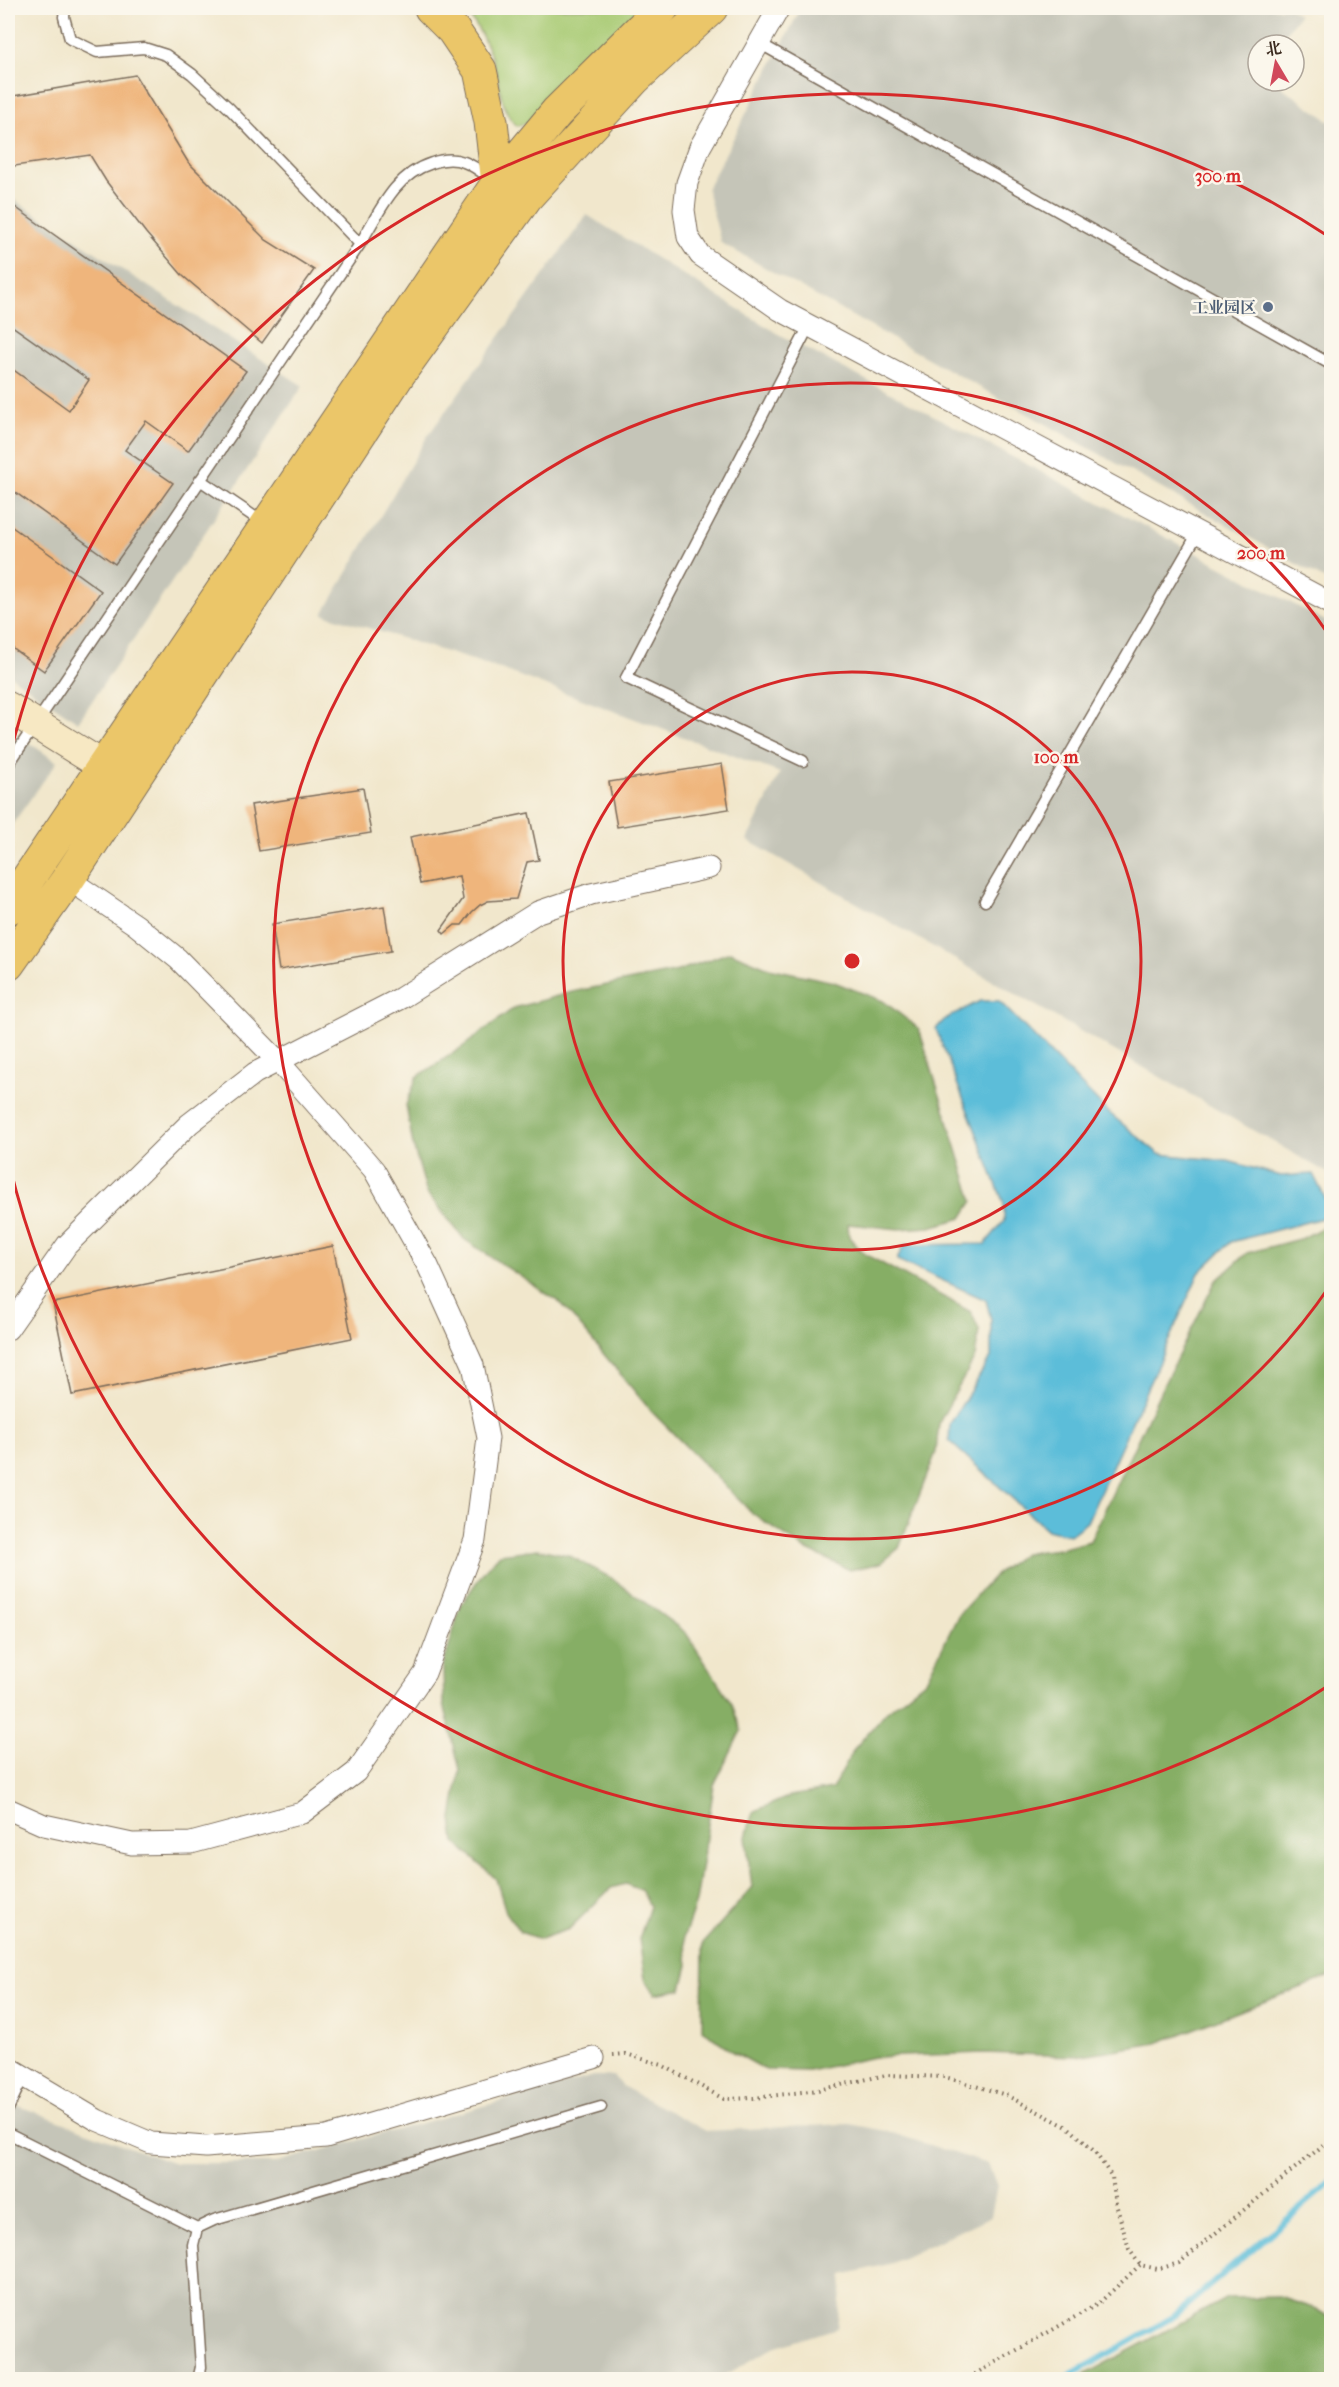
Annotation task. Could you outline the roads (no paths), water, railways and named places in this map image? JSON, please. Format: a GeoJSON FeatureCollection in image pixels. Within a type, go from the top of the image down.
{"type":"FeatureCollection","features":[{"type":"Feature","properties":{"kind":"highway"},"geometry":{"type":"LineString","coordinates":[[431,8],[453,30],[480,70],[491,123],[498,183]]}},
{"type":"Feature","properties":{"kind":"highway"},"geometry":{"type":"LineString","coordinates":[[8,908],[498,183],[556,112],[662,8]]}},
{"type":"Feature","properties":{"kind":"highway"},"geometry":{"type":"LineString","coordinates":[[8,964],[68,879],[400,372],[526,197],[634,79],[711,8]]}},
{"type":"Feature","properties":{"kind":"street"},"geometry":{"type":"LineString","coordinates":[[779,8],[700,147],[687,183],[684,210],[688,237],[700,255],[780,310],[1332,604]]}},
{"type":"Feature","properties":{"kind":"street"},"geometry":{"type":"LineString","coordinates":[[8,707],[105,767]]}},
{"type":"Feature","properties":{"kind":"street"},"geometry":{"type":"LineString","coordinates":[[8,1329],[67,1245],[83,1228],[189,1124],[255,1073],[401,998],[538,912],[591,894],[709,868]]}},
{"type":"Feature","properties":{"kind":"street"},"geometry":{"type":"LineString","coordinates":[[8,1809],[44,1825],[132,1844],[191,1843],[302,1813],[356,1772],[425,1673],[475,1540],[488,1438],[473,1365],[428,1266],[374,1170],[278,1061],[178,959],[136,925],[68,879]]}},
{"type":"Feature","properties":{"kind":"street"},"geometry":{"type":"LineString","coordinates":[[15,2072],[97,2120],[151,2143],[206,2147],[326,2137],[594,2058]]}},
{"type":"Feature","properties":{"kind":"lane"},"geometry":{"type":"LineString","coordinates":[[65,8],[64,17],[70,39],[97,52],[144,48],[166,55],[192,74],[229,108],[360,244]]}},
{"type":"Feature","properties":{"kind":"lane"},"geometry":{"type":"LineString","coordinates":[[759,43],[1332,364]]}},
{"type":"Feature","properties":{"kind":"lane"},"geometry":{"type":"LineString","coordinates":[[8,765],[360,244],[396,185],[416,168],[441,160],[453,159],[466,163],[498,183]]}},
{"type":"Feature","properties":{"kind":"lane"},"geometry":{"type":"LineString","coordinates":[[803,761],[627,678],[809,326]]}},
{"type":"Feature","properties":{"kind":"lane"},"geometry":{"type":"LineString","coordinates":[[200,480],[268,526]]}},
{"type":"Feature","properties":{"kind":"lane"},"geometry":{"type":"LineString","coordinates":[[986,901],[1198,533]]}},
{"type":"Feature","properties":{"kind":"lane"},"geometry":{"type":"LineString","coordinates":[[8,2109],[15,2072]]}},
{"type":"Feature","properties":{"kind":"lane"},"geometry":{"type":"LineString","coordinates":[[196,2228],[214,2220],[601,2107]]}},
{"type":"Feature","properties":{"kind":"lane"},"geometry":{"type":"LineString","coordinates":[[8,2133],[196,2228]]}},
{"type":"Feature","properties":{"kind":"lane"},"geometry":{"type":"LineString","coordinates":[[196,2228],[194,2245],[201,2367],[198,2379]]}},
{"type":"Feature","properties":{"kind":"water"},"geometry":{"type":"Polygon","coordinates":[[[980,1001],[999,1001],[1108,1112],[1159,1154],[1228,1161],[1281,1176],[1313,1174],[1329,1206],[1322,1218],[1231,1242],[1199,1273],[1087,1522],[1070,1535],[1047,1530],[949,1441],[950,1424],[991,1357],[991,1320],[986,1300],[897,1260],[904,1245],[985,1244],[1004,1221],[1004,1204],[936,1029],[945,1019],[980,1001]]]}},
{"type":"Feature","properties":{"kind":"waterway"},"geometry":{"type":"LineString","coordinates":[[1062,2380],[1173,2317],[1332,2181]]}},
{"type":"Feature","properties":{"kind":"place","name":"工业园区"},"geometry":{"type":"Point","coordinates":[1268,307]}}]}
